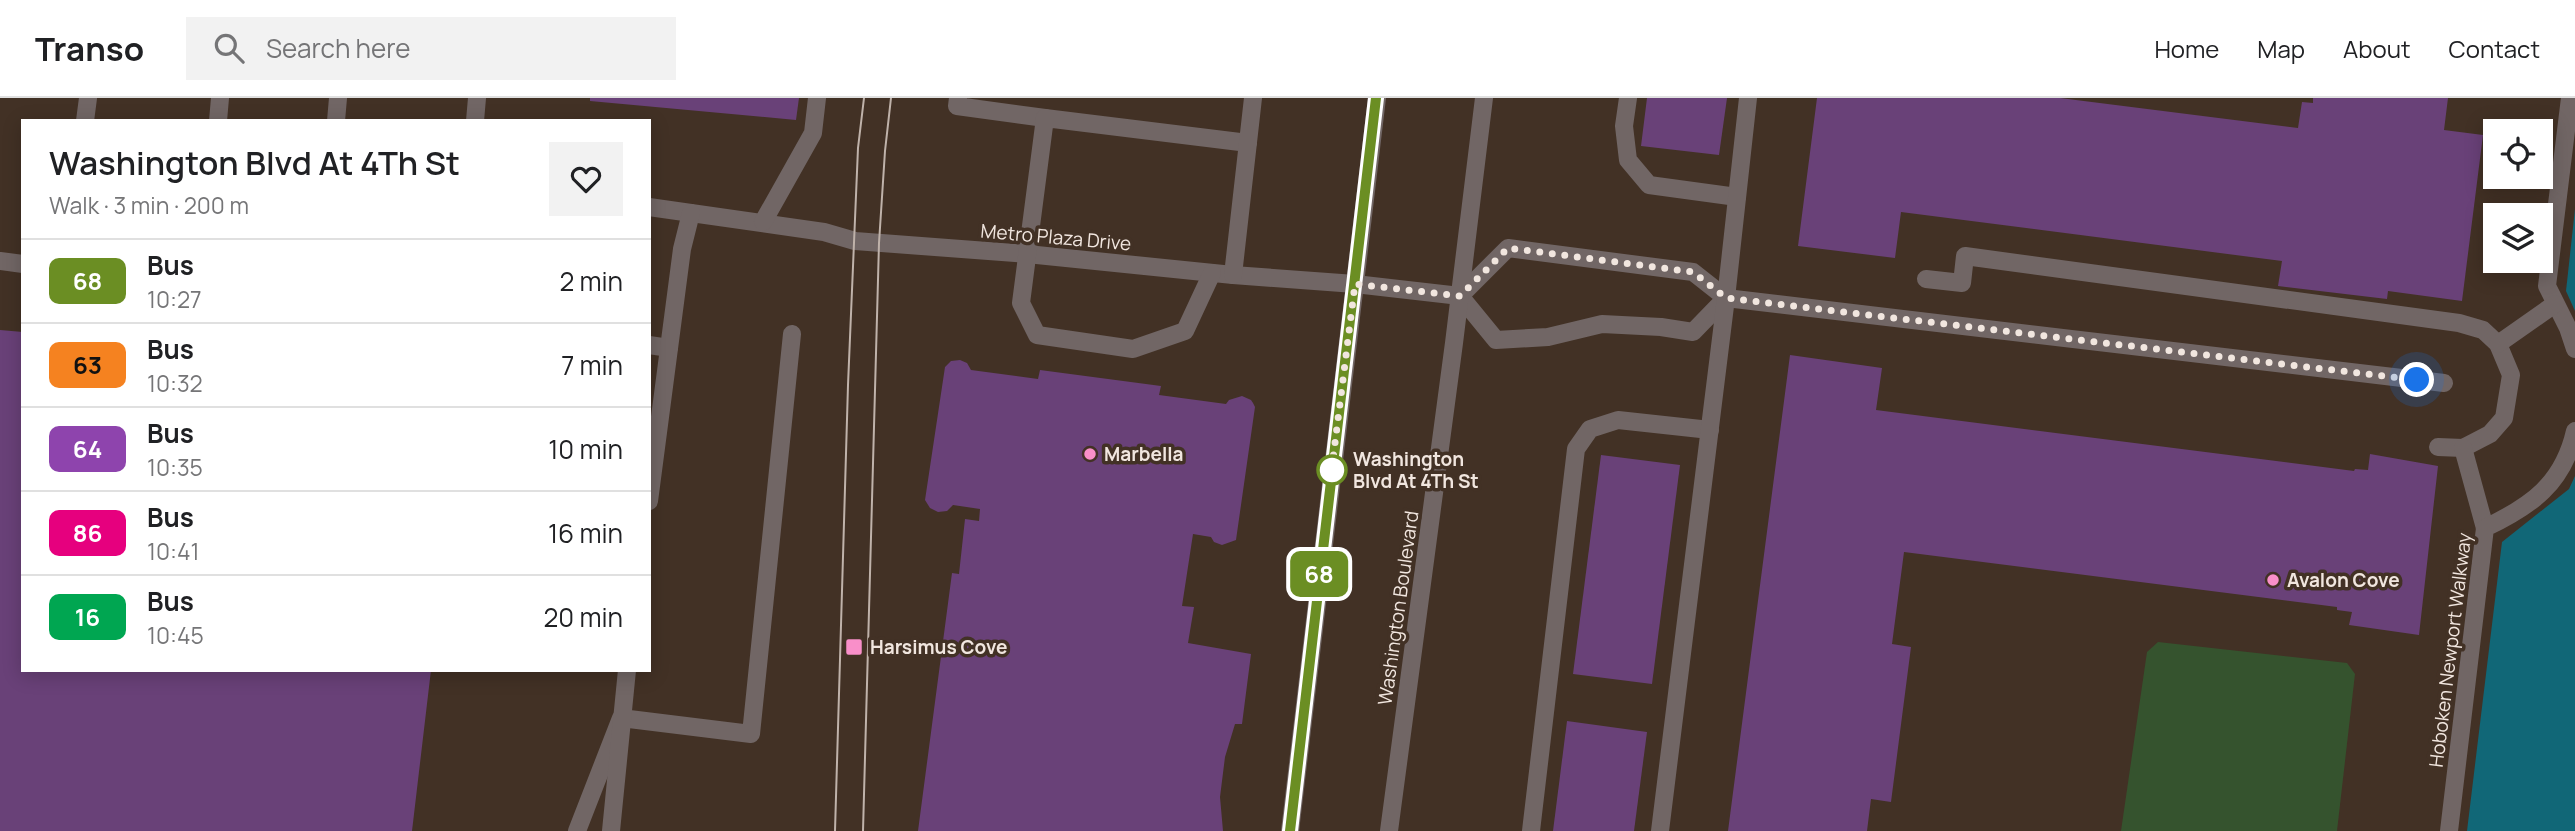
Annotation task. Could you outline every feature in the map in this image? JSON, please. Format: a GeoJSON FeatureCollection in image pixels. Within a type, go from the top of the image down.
{"type":"FeatureCollection","features":[{"type":"Feature","properties":{"kind":"street"},"geometry":{"type":"LineString","coordinates":[[85,119],[88,98]]}},
{"type":"Feature","properties":{"kind":"street"},"geometry":{"type":"LineString","coordinates":[[218,119],[220,98]]}},
{"type":"Feature","properties":{"kind":"street"},"geometry":{"type":"LineString","coordinates":[[336,119],[338,98]]}},
{"type":"Feature","properties":{"kind":"street"},"geometry":{"type":"LineString","coordinates":[[475,119],[477,98]]}},
{"type":"Feature","properties":{"kind":"street"},"geometry":{"type":"LineString","coordinates":[[763,222],[813,132],[817,98]]}},
{"type":"Feature","properties":{"kind":"street"},"geometry":{"type":"LineString","coordinates":[[958,98],[957,106],[1248,143]]}},
{"type":"Feature","properties":{"kind":"street"},"geometry":{"type":"LineString","coordinates":[[1233,275],[1253,98]]}},
{"type":"Feature","properties":{"kind":"street"},"geometry":{"type":"LineString","coordinates":[[1290,831],[1377,98]]}},
{"type":"Feature","properties":{"kind":"street","name":"Washington Boulevard"},"geometry":{"type":"LineString","coordinates":[[1389,831],[1484,98]]}},
{"type":"Feature","properties":{"kind":"street"},"geometry":{"type":"LineString","coordinates":[[1628,98],[1624,126],[1628,160],[1650,184],[1737,197]]}},
{"type":"Feature","properties":{"kind":"street"},"geometry":{"type":"LineString","coordinates":[[1660,831],[1748,98]]}},
{"type":"Feature","properties":{"kind":"street"},"geometry":{"type":"LineString","coordinates":[[2570,98],[2547,286],[2568,328],[2575,349]]}},
{"type":"Feature","properties":{"kind":"street"},"geometry":{"type":"LineString","coordinates":[[1045,118],[1021,303],[1037,335],[1133,349],[1185,331],[1212,273]]}},
{"type":"Feature","properties":{"kind":"street","name":"Metro Plaza Drive"},"geometry":{"type":"LineString","coordinates":[[651,207],[824,232],[855,241],[1027,254],[1460,296]]}},
{"type":"Feature","properties":{"kind":"street"},"geometry":{"type":"LineString","coordinates":[[651,486],[682,249],[691,213]]}},
{"type":"Feature","properties":{"kind":"street"},"geometry":{"type":"LineString","coordinates":[[1726,298],[1693,332],[1661,327],[1602,324],[1548,337],[1496,341],[1460,296],[1508,248],[1693,272],[1726,298],[2444,383]]}},
{"type":"Feature","properties":{"kind":"street"},"geometry":{"type":"LineString","coordinates":[[1926,279],[1962,283],[1965,256],[2459,323],[2483,330],[2498,344],[2511,375],[2504,418],[2490,435],[2463,448],[2438,447]]}},
{"type":"Feature","properties":{"kind":"street"},"geometry":{"type":"LineString","coordinates":[[0,261],[21,264]]}},
{"type":"Feature","properties":{"kind":"street"},"geometry":{"type":"LineString","coordinates":[[2498,344],[2555,304]]}},
{"type":"Feature","properties":{"kind":"street"},"geometry":{"type":"LineString","coordinates":[[621,718],[751,734],[793,334]]}},
{"type":"Feature","properties":{"kind":"street"},"geometry":{"type":"LineString","coordinates":[[651,345],[669,348]]}},
{"type":"Feature","properties":{"kind":"street"},"geometry":{"type":"LineString","coordinates":[[1531,831],[1576,449],[1590,429],[1618,420],[1710,430]]}},
{"type":"Feature","properties":{"kind":"street","name":"Hoboken Newport Walkway"},"geometry":{"type":"LineString","coordinates":[[2449,831],[2485,528],[2531,503],[2548,485],[2564,461],[2575,431]]}},
{"type":"Feature","properties":{"kind":"street"},"geometry":{"type":"LineString","coordinates":[[2463,448],[2485,528]]}},
{"type":"Feature","properties":{"kind":"street"},"geometry":{"type":"LineString","coordinates":[[611,831],[627,672]]}},
{"type":"Feature","properties":{"kind":"street"},"geometry":{"type":"LineString","coordinates":[[577,831],[621,718]]}},
{"type":"Feature","properties":{"kind":"green space"},"geometry":{"type":"Polygon","coordinates":[[[2158,642],[2347,663],[2355,674],[2337,831],[2121,831],[2147,652],[2158,642]]]}},
{"type":"Feature","properties":{"kind":"water"},"geometry":{"type":"Polygon","coordinates":[[[2575,209],[2575,311],[2566,291],[2575,209]]]}},
{"type":"Feature","properties":{"kind":"water"},"geometry":{"type":"Polygon","coordinates":[[[2575,476],[2575,831],[2467,831],[2502,542],[2569,489],[2575,476]]]}},
{"type":"Feature","properties":{"kind":"building"},"geometry":{"type":"Polygon","coordinates":[[[590,98],[799,98],[796,120],[590,101],[590,98]]]}},
{"type":"Feature","properties":{"kind":"building"},"geometry":{"type":"Polygon","coordinates":[[[1647,98],[1727,98],[1719,155],[1641,146],[1647,98]]]}},
{"type":"Feature","properties":{"kind":"building"},"geometry":{"type":"Polygon","coordinates":[[[1817,98],[2060,98],[2298,128],[2302,102],[2313,103],[2313,98],[2448,98],[2444,130],[2483,135],[2462,301],[2388,291],[2387,299],[2278,286],[2282,261],[1901,212],[1895,258],[1798,246],[1817,98]]]}},
{"type":"Feature","properties":{"kind":"building"},"geometry":{"type":"Polygon","coordinates":[[[0,330],[21,332],[21,672],[431,672],[412,831],[0,831],[0,330]]]}},
{"type":"Feature","properties":{"kind":"building","name":"Avalon Cove"},"geometry":{"type":"Polygon","coordinates":[[[1790,355],[1882,368],[1876,410],[2354,471],[2368,470],[2370,454],[2438,466],[2419,635],[2349,625],[2352,612],[2337,610],[2337,607],[1904,552],[1892,644],[1911,647],[1891,802],[1871,799],[1867,831],[1728,831],[1790,355]]]}},
{"type":"Feature","properties":{"kind":"building"},"geometry":{"type":"Polygon","coordinates":[[[960,360],[967,363],[971,370],[1038,379],[1040,370],[1161,386],[1159,395],[1226,404],[1229,400],[1242,396],[1253,403],[1255,407],[1236,540],[1222,545],[1214,542],[1211,537],[1193,534],[1182,606],[1194,607],[1188,643],[1251,654],[1242,724],[1235,724],[1225,757],[1220,797],[1223,831],[918,831],[952,573],[959,574],[965,519],[979,521],[980,509],[953,505],[947,511],[938,512],[930,508],[925,500],[945,367],[951,361],[960,360]]]}},
{"type":"Feature","properties":{"kind":"building"},"geometry":{"type":"Polygon","coordinates":[[[1601,455],[1680,465],[1652,684],[1573,674],[1601,455]]]}},
{"type":"Feature","properties":{"kind":"building"},"geometry":{"type":"Polygon","coordinates":[[[1567,721],[1647,732],[1634,831],[1553,831],[1567,721]]]}},
{"type":"Feature","properties":{"kind":"tram line"},"geometry":{"type":"LineString","coordinates":[[835,831],[848,385],[858,148],[864,98]]}},
{"type":"Feature","properties":{"kind":"tram line"},"geometry":{"type":"LineString","coordinates":[[863,831],[879,243],[891,98]]}},
{"type":"Feature","properties":{"kind":"bus line","name":"68"},"geometry":{"type":"LineString","coordinates":[[1290,831],[1376,98]]}},
{"type":"Feature","properties":{"kind":"place","name":"Marbella"},"geometry":{"type":"Point","coordinates":[1090,454]}},
{"type":"Feature","properties":{"kind":"place","name":"Washington Blvd At 4Th St"},"geometry":{"type":"Point","coordinates":[1332,470]}},
{"type":"Feature","properties":{"kind":"place","name":"Avalon Cove"},"geometry":{"type":"Point","coordinates":[2273,580]}},
{"type":"Feature","properties":{"kind":"place","name":"Harsimus Cove"},"geometry":{"type":"Point","coordinates":[854,647]}},
{"type":"Feature","properties":{"kind":"route"},"geometry":{"type":"LineString","coordinates":[[1332,470],[1331,475],[1355,284],[1460,296],[1508,248],[1693,272],[1726,298],[2417,380]]}}]}
